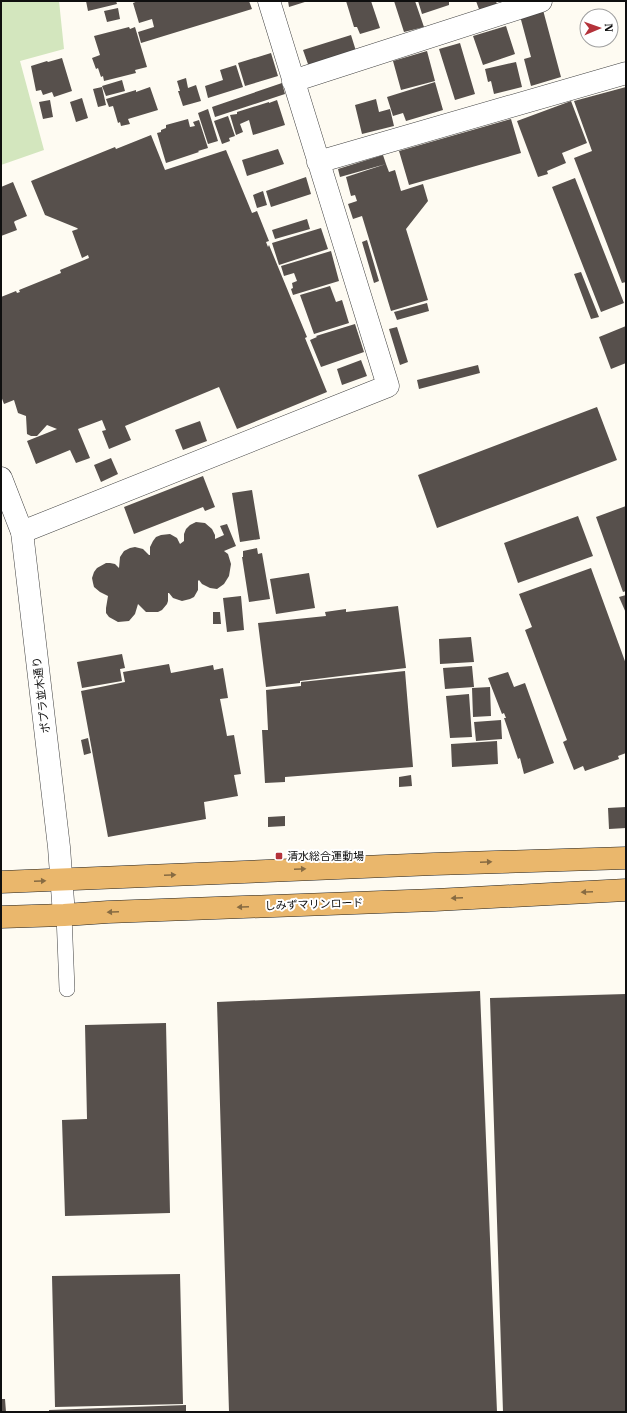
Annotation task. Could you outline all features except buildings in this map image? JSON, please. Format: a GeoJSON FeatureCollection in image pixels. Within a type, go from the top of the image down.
{"type":"FeatureCollection","features":[{"type":"Feature","properties":{"kind":"highway"},"geometry":{"type":"LineString","coordinates":[[1,882],[434,864],[626,858]]}},
{"type":"Feature","properties":{"kind":"highway","name":"しみずマリンロード"},"geometry":{"type":"LineString","coordinates":[[1,917],[435,900],[626,890]]}},
{"type":"Feature","properties":{"kind":"street"},"geometry":{"type":"LineString","coordinates":[[22,532],[388,386],[269,1]]}},
{"type":"Feature","properties":{"kind":"street"},"geometry":{"type":"LineString","coordinates":[[293,81],[540,1]]}},
{"type":"Feature","properties":{"kind":"street"},"geometry":{"type":"LineString","coordinates":[[318,162],[626,73]]}},
{"type":"Feature","properties":{"kind":"street","name":"ポプラ並木通り"},"geometry":{"type":"LineString","coordinates":[[1,478],[22,532],[62,880],[64,915]]}},
{"type":"Feature","properties":{"kind":"lane"},"geometry":{"type":"LineString","coordinates":[[64,915],[67,990]]}},
{"type":"Feature","properties":{"kind":"green space"},"geometry":{"type":"Polygon","coordinates":[[[1,1],[59,1],[64,49],[20,61],[44,150],[1,165],[1,1]]]}},
{"type":"Feature","properties":{"kind":"place","name":"清水総合運動場"},"geometry":{"type":"Point","coordinates":[279,856]}}]}
